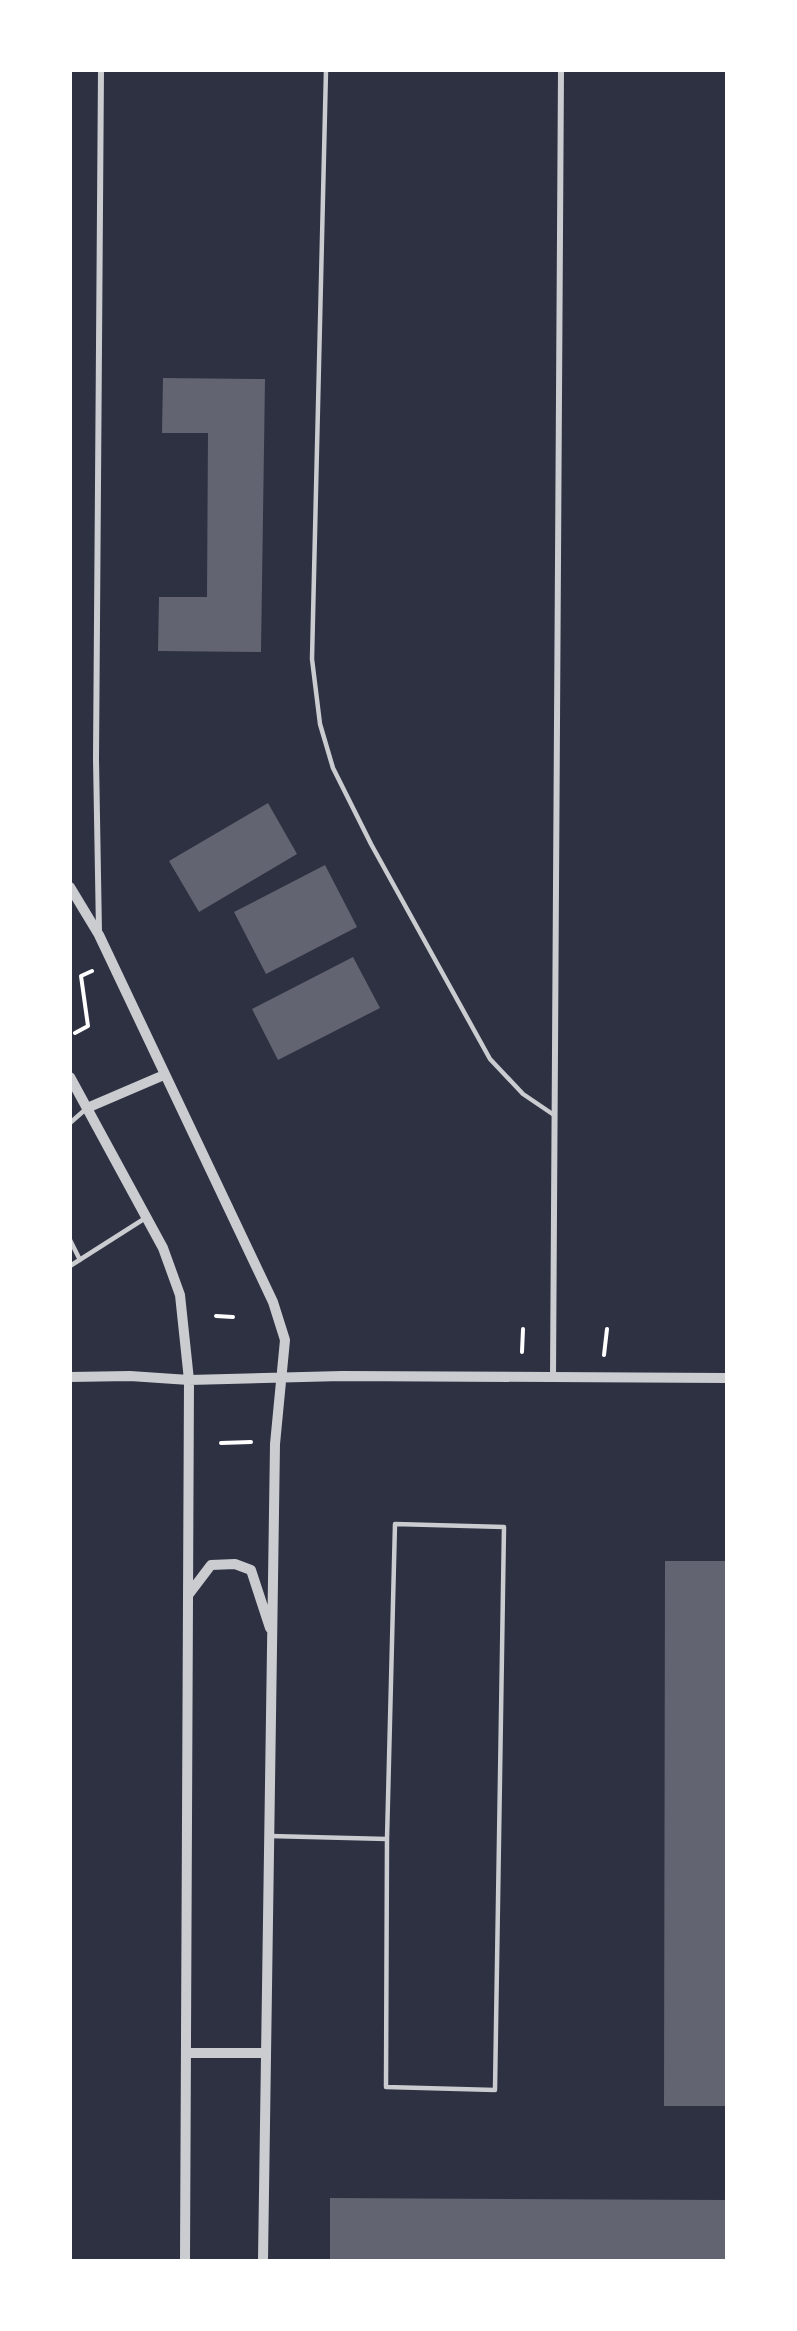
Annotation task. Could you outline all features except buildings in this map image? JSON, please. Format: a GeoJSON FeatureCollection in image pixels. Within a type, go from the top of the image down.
{"type":"FeatureCollection","features":[{"type":"Feature","properties":{"kind":"street"},"geometry":{"type":"LineString","coordinates":[[99,935],[96,759],[101,70]]}},
{"type":"Feature","properties":{"kind":"street"},"geometry":{"type":"LineString","coordinates":[[553,1377],[561,70]]}},
{"type":"Feature","properties":{"kind":"street"},"geometry":{"type":"LineString","coordinates":[[70,887],[99,935],[273,1302],[285,1340],[275,1444],[264,2053],[263,2260]]}},
{"type":"Feature","properties":{"kind":"street"},"geometry":{"type":"LineString","coordinates":[[87,1108],[164,1076]]}},
{"type":"Feature","properties":{"kind":"street"},"geometry":{"type":"LineString","coordinates":[[70,1077],[163,1248],[180,1295],[189,1380],[185,2260]]}},
{"type":"Feature","properties":{"kind":"street"},"geometry":{"type":"LineString","coordinates":[[70,1377],[130,1376],[189,1380],[282,1377],[726,1378]]}},
{"type":"Feature","properties":{"kind":"street"},"geometry":{"type":"LineString","coordinates":[[189,1594],[212,1565],[235,1564],[251,1570],[273,1637]]}},
{"type":"Feature","properties":{"kind":"street"},"geometry":{"type":"LineString","coordinates":[[187,2053],[264,2053]]}},
{"type":"Feature","properties":{"kind":"lane"},"geometry":{"type":"LineString","coordinates":[[326,70],[312,659],[320,724],[333,768],[377,854],[490,1059],[523,1094],[554,1115]]}},
{"type":"Feature","properties":{"kind":"lane"},"geometry":{"type":"LineString","coordinates":[[70,1123],[87,1108]]}},
{"type":"Feature","properties":{"kind":"lane"},"geometry":{"type":"LineString","coordinates":[[70,1266],[147,1217]]}},
{"type":"Feature","properties":{"kind":"lane"},"geometry":{"type":"LineString","coordinates":[[70,1240],[80,1260]]}},
{"type":"Feature","properties":{"kind":"lane"},"geometry":{"type":"LineString","coordinates":[[395,1524],[504,1527],[495,2090],[386,2087],[387,1839],[395,1524]]}},
{"type":"Feature","properties":{"kind":"lane"},"geometry":{"type":"LineString","coordinates":[[269,1836],[387,1839]]}},
{"type":"Feature","properties":{"kind":"path"},"geometry":{"type":"LineString","coordinates":[[75,1033],[88,1026],[81,976],[92,970]]}},
{"type":"Feature","properties":{"kind":"path"},"geometry":{"type":"LineString","coordinates":[[216,1316],[233,1317]]}},
{"type":"Feature","properties":{"kind":"path"},"geometry":{"type":"LineString","coordinates":[[221,1443],[251,1442]]}}]}
